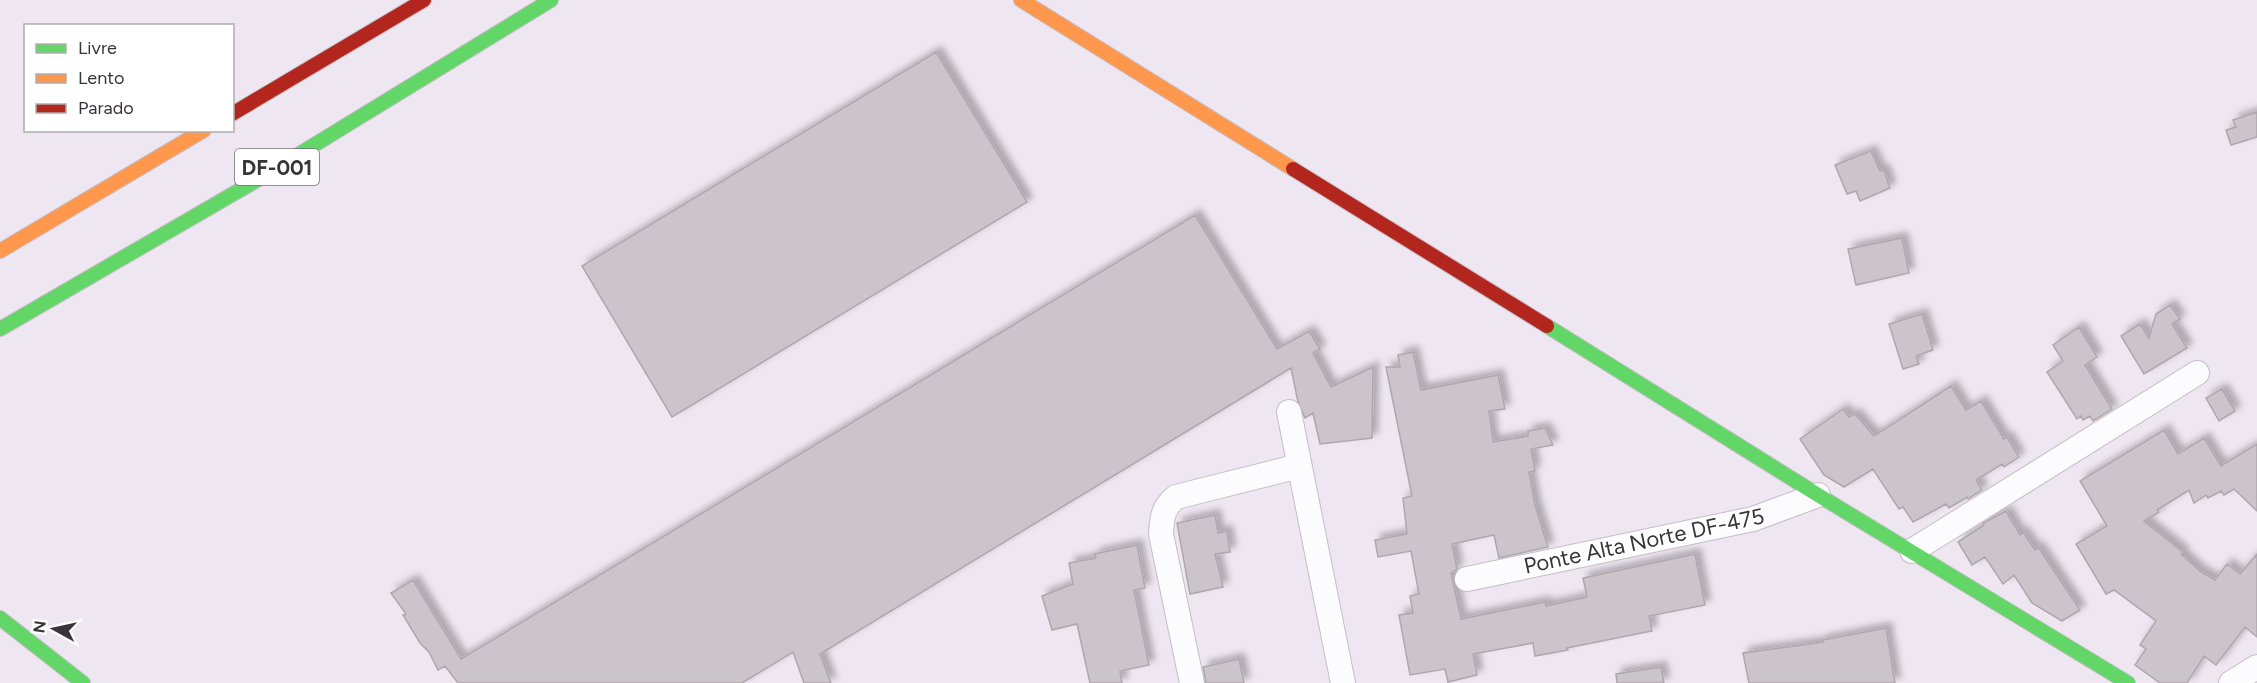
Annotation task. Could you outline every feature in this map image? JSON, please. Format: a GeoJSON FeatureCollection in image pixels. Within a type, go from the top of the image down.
{"type":"FeatureCollection","features":[{"type":"Feature","properties":{"kind":"main road"},"geometry":{"type":"LineString","coordinates":[[234,113],[424,0]]}},
{"type":"Feature","properties":{"kind":"main road","name":"DF-001"},"geometry":{"type":"LineString","coordinates":[[0,329],[252,183],[551,0]]}},
{"type":"Feature","properties":{"kind":"main road"},"geometry":{"type":"LineString","coordinates":[[1021,0],[1818,495],[2128,683]]}},
{"type":"Feature","properties":{"kind":"main road"},"geometry":{"type":"LineString","coordinates":[[0,251],[201,132]]}},
{"type":"Feature","properties":{"kind":"main road"},"geometry":{"type":"LineString","coordinates":[[0,618],[83,683]]}},
{"type":"Feature","properties":{"kind":"street"},"geometry":{"type":"LineString","coordinates":[[1912,551],[2197,373]]}},
{"type":"Feature","properties":{"kind":"street"},"geometry":{"type":"LineString","coordinates":[[1289,412],[1342,683]]}},
{"type":"Feature","properties":{"kind":"street"},"geometry":{"type":"LineString","coordinates":[[1192,683],[1161,534],[1161,519],[1166,504],[1176,497],[1299,466]]}},
{"type":"Feature","properties":{"kind":"street","name":"Ponte Alta Norte DF-475"},"geometry":{"type":"LineString","coordinates":[[1467,579],[1753,519],[1818,495]]}},
{"type":"Feature","properties":{"kind":"street"},"geometry":{"type":"LineString","coordinates":[[2231,683],[2257,667]]}},
{"type":"Feature","properties":{"kind":"building"},"geometry":{"type":"Polygon","coordinates":[[[936,52],[1027,202],[672,417],[582,266],[936,52]]]}},
{"type":"Feature","properties":{"kind":"building"},"geometry":{"type":"Polygon","coordinates":[[[2257,112],[2257,137],[2231,145],[2226,130],[2236,127],[2233,120],[2257,112]]]}},
{"type":"Feature","properties":{"kind":"building"},"geometry":{"type":"Polygon","coordinates":[[[1871,151],[1880,171],[1884,170],[1890,188],[1860,201],[1856,191],[1847,194],[1835,165],[1871,151]]]}},
{"type":"Feature","properties":{"kind":"building"},"geometry":{"type":"Polygon","coordinates":[[[1195,215],[1277,349],[1309,331],[1320,349],[1313,353],[1331,387],[1373,367],[1372,438],[1320,444],[1313,413],[1305,418],[1298,402],[1291,368],[820,654],[831,683],[804,683],[793,652],[742,683],[458,683],[445,666],[438,670],[429,652],[420,643],[403,615],[406,614],[391,593],[413,580],[461,659],[1195,215]]]}},
{"type":"Feature","properties":{"kind":"building"},"geometry":{"type":"Polygon","coordinates":[[[1902,238],[1909,273],[1856,285],[1848,249],[1902,238]]]}},
{"type":"Feature","properties":{"kind":"building"},"geometry":{"type":"Polygon","coordinates":[[[2170,305],[2180,319],[2172,324],[2187,348],[2144,374],[2121,336],[2140,324],[2149,338],[2156,314],[2170,305]]]}},
{"type":"Feature","properties":{"kind":"building"},"geometry":{"type":"Polygon","coordinates":[[[1922,314],[1933,350],[1916,356],[1919,364],[1903,369],[1889,324],[1922,314]]]}},
{"type":"Feature","properties":{"kind":"building"},"geometry":{"type":"Polygon","coordinates":[[[2079,327],[2097,357],[2085,365],[2112,409],[2093,421],[2090,416],[2083,420],[2081,416],[2077,419],[2047,372],[2063,361],[2053,345],[2079,327]]]}},
{"type":"Feature","properties":{"kind":"building"},"geometry":{"type":"Polygon","coordinates":[[[1413,352],[1421,390],[1498,375],[1505,409],[1489,411],[1493,442],[1528,436],[1528,431],[1545,428],[1553,445],[1531,449],[1535,471],[1529,472],[1535,505],[1548,547],[1499,558],[1494,535],[1452,544],[1457,569],[1451,573],[1461,619],[1545,602],[1546,606],[1587,597],[1583,578],[1695,554],[1705,605],[1649,616],[1652,631],[1567,648],[1568,650],[1535,656],[1533,643],[1473,654],[1477,675],[1448,682],[1445,669],[1410,675],[1399,615],[1413,613],[1410,596],[1419,594],[1411,551],[1378,557],[1375,540],[1407,534],[1403,498],[1412,496],[1386,367],[1400,367],[1398,355],[1413,352]]]}},
{"type":"Feature","properties":{"kind":"building"},"geometry":{"type":"Polygon","coordinates":[[[1951,386],[1966,410],[1981,401],[2004,439],[2007,437],[2019,457],[2004,467],[2002,464],[1976,480],[1982,490],[1968,499],[1967,497],[1949,508],[1946,504],[1913,522],[1903,507],[1899,509],[1873,469],[1844,487],[1824,475],[1800,439],[1843,409],[1849,417],[1855,414],[1874,436],[1951,386]]]}},
{"type":"Feature","properties":{"kind":"building"},"geometry":{"type":"Polygon","coordinates":[[[2222,389],[2235,411],[2219,421],[2206,398],[2222,389]]]}},
{"type":"Feature","properties":{"kind":"building"},"geometry":{"type":"Polygon","coordinates":[[[2164,430],[2178,454],[2204,438],[2221,466],[2257,444],[2257,511],[2234,489],[2224,495],[2221,491],[2208,498],[2206,495],[2194,503],[2189,490],[2144,521],[2183,552],[2181,554],[2201,572],[2215,580],[2227,564],[2240,574],[2257,554],[2257,637],[2245,627],[2216,665],[2204,656],[2187,683],[2160,683],[2135,665],[2146,649],[2140,645],[2156,621],[2114,590],[2106,594],[2076,544],[2107,526],[2080,481],[2164,430]]]}},
{"type":"Feature","properties":{"kind":"building"},"geometry":{"type":"Polygon","coordinates":[[[2006,511],[2020,535],[2023,532],[2035,550],[2038,547],[2080,610],[2062,621],[2032,603],[2014,575],[2003,584],[1985,557],[1972,565],[1958,542],[1984,525],[1983,523],[2006,511]]]}},
{"type":"Feature","properties":{"kind":"building"},"geometry":{"type":"Polygon","coordinates":[[[1215,515],[1218,533],[1227,531],[1230,552],[1215,554],[1223,587],[1190,594],[1177,523],[1215,515]]]}},
{"type":"Feature","properties":{"kind":"building"},"geometry":{"type":"Polygon","coordinates":[[[1137,545],[1145,588],[1134,590],[1149,665],[1120,671],[1122,683],[1090,683],[1077,624],[1052,630],[1042,596],[1073,584],[1069,563],[1096,558],[1094,554],[1137,545]]]}},
{"type":"Feature","properties":{"kind":"building"},"geometry":{"type":"Polygon","coordinates":[[[1886,628],[1895,683],[1749,683],[1743,653],[1823,642],[1823,640],[1886,628]]]}},
{"type":"Feature","properties":{"kind":"building"},"geometry":{"type":"Polygon","coordinates":[[[1239,659],[1244,683],[1206,683],[1203,667],[1239,659]]]}},
{"type":"Feature","properties":{"kind":"building"},"geometry":{"type":"Polygon","coordinates":[[[1661,667],[1664,683],[1617,683],[1616,674],[1661,667]]]}},
{"type":"Feature","properties":{"kind":"traffic: fast"},"geometry":{"type":"LineString","coordinates":[[0,329],[252,183],[551,0]]}},
{"type":"Feature","properties":{"kind":"traffic: fast"},"geometry":{"type":"LineString","coordinates":[[1547,326],[1818,495],[2128,683]]}},
{"type":"Feature","properties":{"kind":"traffic: fast"},"geometry":{"type":"LineString","coordinates":[[0,618],[83,683]]}},
{"type":"Feature","properties":{"kind":"traffic: slow"},"geometry":{"type":"LineString","coordinates":[[1021,0],[1293,169]]}},
{"type":"Feature","properties":{"kind":"traffic: slow"},"geometry":{"type":"LineString","coordinates":[[0,251],[201,132]]}},
{"type":"Feature","properties":{"kind":"traffic: jam"},"geometry":{"type":"LineString","coordinates":[[234,113],[424,0]]}},
{"type":"Feature","properties":{"kind":"traffic: jam"},"geometry":{"type":"LineString","coordinates":[[1293,169],[1547,326]]}}]}
